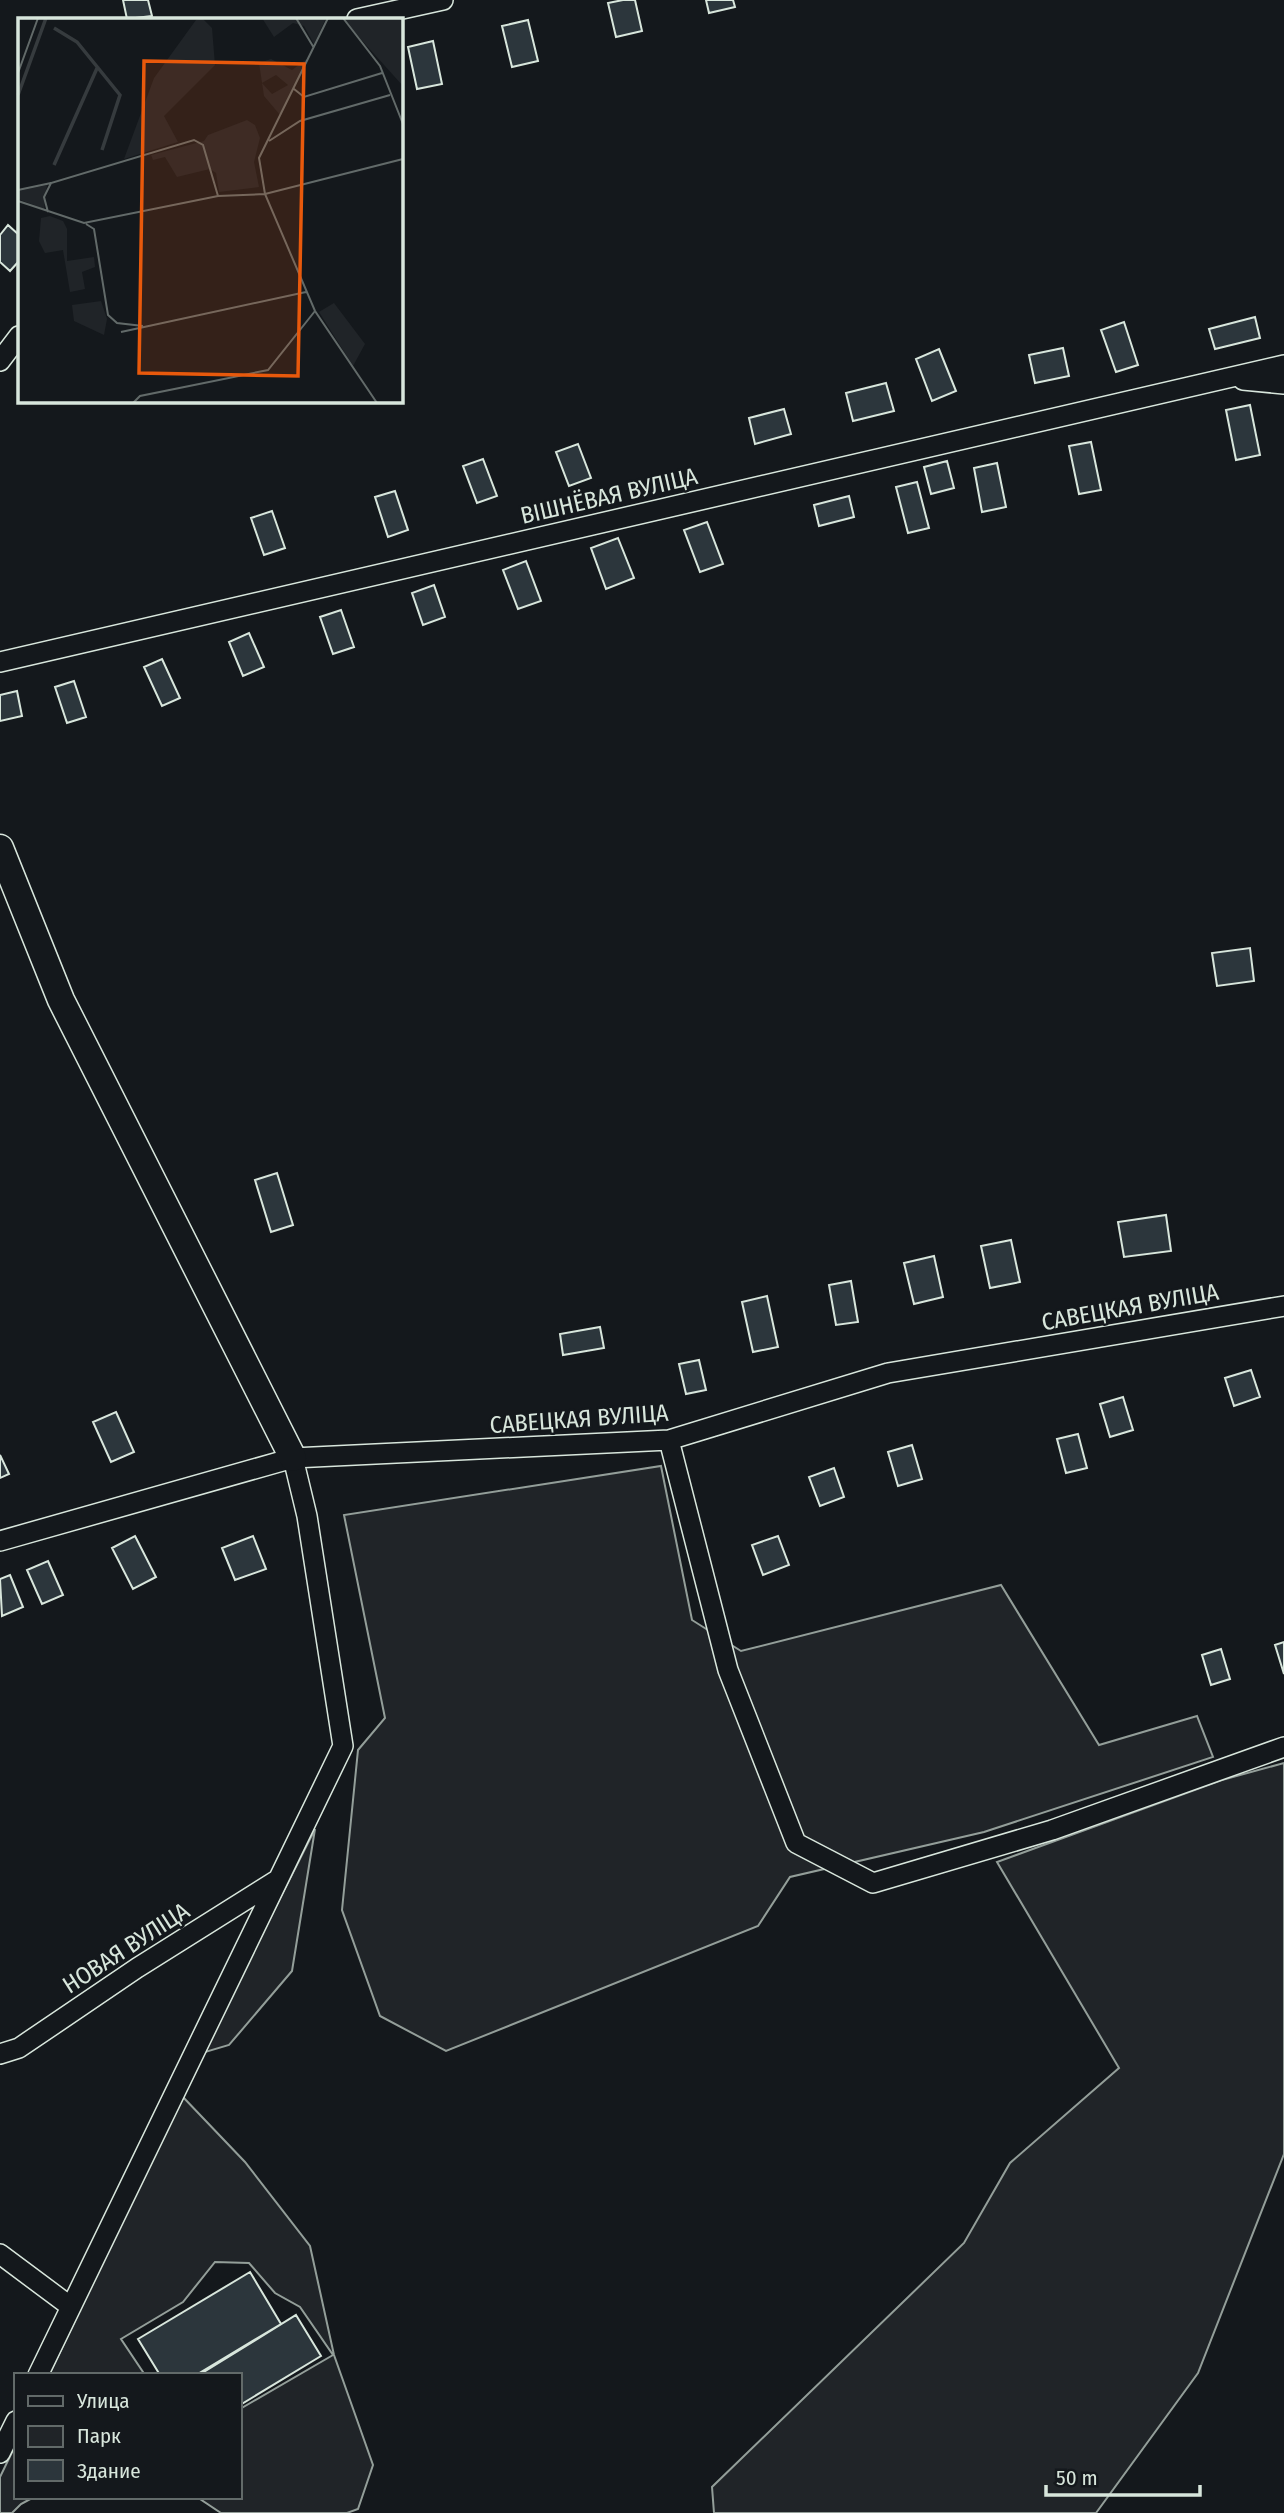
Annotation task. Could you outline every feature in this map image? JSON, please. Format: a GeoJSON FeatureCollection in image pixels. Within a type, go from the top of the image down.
{"type":"FeatureCollection","features":[{"type":"Feature","properties":{"kind":"street"},"geometry":{"type":"LineString","coordinates":[[362,18],[443,0]]}},
{"type":"Feature","properties":{"kind":"street"},"geometry":{"type":"LineString","coordinates":[[0,361],[18,337]]}},
{"type":"Feature","properties":{"kind":"street","name":"ВІШНЁВАЯ ВУЛІЦА"},"geometry":{"type":"LineString","coordinates":[[0,662],[1284,365]]}},
{"type":"Feature","properties":{"kind":"street","name":"ВІШНЁВАЯ ВУЛІЦА"},"geometry":{"type":"LineString","coordinates":[[1228,378],[1284,384]]}},
{"type":"Feature","properties":{"kind":"street"},"geometry":{"type":"LineString","coordinates":[[0,848],[61,1000],[293,1458],[307,1516],[343,1745],[39,2373]]}},
{"type":"Feature","properties":{"kind":"street","name":"САВЕЦКАЯ ВУЛІЦА"},"geometry":{"type":"LineString","coordinates":[[0,1541],[293,1458],[669,1440],[888,1373],[1284,1307]]}},
{"type":"Feature","properties":{"kind":"street"},"geometry":{"type":"LineString","coordinates":[[669,1440],[728,1670],[796,1843],[873,1883],[1052,1830],[1284,1747]]}},
{"type":"Feature","properties":{"kind":"street","name":"НОВАЯ ВУЛІЦА"},"geometry":{"type":"LineString","coordinates":[[0,2054],[19,2048],[136,1968],[278,1880]]}},
{"type":"Feature","properties":{"kind":"street"},"geometry":{"type":"LineString","coordinates":[[0,2254],[71,2307]]}},
{"type":"Feature","properties":{"kind":"street"},"geometry":{"type":"LineString","coordinates":[[0,2453],[14,2425]]}},
{"type":"Feature","properties":{"kind":"green space"},"geometry":{"type":"Polygon","coordinates":[[[661,1466],[692,1620],[741,1651],[1001,1585],[1099,1745],[1197,1716],[1213,1757],[984,1832],[790,1877],[758,1926],[446,2051],[380,2016],[342,1910],[358,1750],[385,1718],[344,1515],[661,1466]]]}},
{"type":"Feature","properties":{"kind":"green space"},"geometry":{"type":"Polygon","coordinates":[[[1284,1763],[1284,2154],[1198,2373],[1096,2513],[714,2513],[712,2487],[964,2243],[1010,2163],[1119,2068],[997,1862],[1222,1780],[1284,1763]]]}},
{"type":"Feature","properties":{"kind":"green space"},"geometry":{"type":"Polygon","coordinates":[[[315,1829],[292,1971],[229,2045],[202,2053],[315,1829]]]}},
{"type":"Feature","properties":{"kind":"green space"},"geometry":{"type":"Polygon","coordinates":[[[182,2096],[245,2162],[310,2246],[334,2355],[373,2465],[358,2509],[347,2513],[221,2513],[200,2499],[242,2499],[242,2408],[333,2355],[300,2307],[275,2293],[249,2263],[215,2262],[183,2302],[121,2339],[144,2373],[50,2373],[182,2096]]]}},
{"type":"Feature","properties":{"kind":"green space"},"geometry":{"type":"Polygon","coordinates":[[[14,2448],[14,2499],[30,2499],[12,2513],[0,2513],[0,2477],[14,2448]]]}},
{"type":"Feature","properties":{"kind":"building"},"geometry":{"type":"Polygon","coordinates":[[[123,0],[148,0],[152,16],[127,18],[123,0]]]}},
{"type":"Feature","properties":{"kind":"building"},"geometry":{"type":"Polygon","coordinates":[[[635,0],[642,31],[616,37],[608,3],[635,0]]]}},
{"type":"Feature","properties":{"kind":"building"},"geometry":{"type":"Polygon","coordinates":[[[706,0],[733,0],[735,7],[709,13],[706,0]]]}},
{"type":"Feature","properties":{"kind":"building"},"geometry":{"type":"Polygon","coordinates":[[[528,20],[538,61],[512,67],[502,26],[528,20]]]}},
{"type":"Feature","properties":{"kind":"building"},"geometry":{"type":"Polygon","coordinates":[[[433,41],[442,84],[417,89],[408,47],[433,41]]]}},
{"type":"Feature","properties":{"kind":"building"},"geometry":{"type":"Polygon","coordinates":[[[8,225],[18,234],[18,262],[10,271],[0,262],[0,235],[8,225]]]}},
{"type":"Feature","properties":{"kind":"building"},"geometry":{"type":"Polygon","coordinates":[[[1255,317],[1260,338],[1215,349],[1209,329],[1255,317]]]}},
{"type":"Feature","properties":{"kind":"building"},"geometry":{"type":"Polygon","coordinates":[[[1124,322],[1138,365],[1116,372],[1101,330],[1124,322]]]}},
{"type":"Feature","properties":{"kind":"building"},"geometry":{"type":"Polygon","coordinates":[[[1063,348],[1069,376],[1035,383],[1029,355],[1063,348]]]}},
{"type":"Feature","properties":{"kind":"building"},"geometry":{"type":"Polygon","coordinates":[[[939,349],[956,391],[932,401],[916,359],[939,349]]]}},
{"type":"Feature","properties":{"kind":"building"},"geometry":{"type":"Polygon","coordinates":[[[886,383],[894,411],[853,421],[846,393],[886,383]]]}},
{"type":"Feature","properties":{"kind":"building"},"geometry":{"type":"Polygon","coordinates":[[[1250,405],[1260,455],[1236,460],[1226,410],[1250,405]]]}},
{"type":"Feature","properties":{"kind":"building"},"geometry":{"type":"Polygon","coordinates":[[[784,409],[791,434],[755,444],[749,418],[784,409]]]}},
{"type":"Feature","properties":{"kind":"building"},"geometry":{"type":"Polygon","coordinates":[[[1091,442],[1101,490],[1079,494],[1069,446],[1091,442]]]}},
{"type":"Feature","properties":{"kind":"building"},"geometry":{"type":"Polygon","coordinates":[[[578,444],[591,478],[569,486],[556,452],[578,444]]]}},
{"type":"Feature","properties":{"kind":"building"},"geometry":{"type":"Polygon","coordinates":[[[483,459],[497,496],[477,503],[463,466],[483,459]]]}},
{"type":"Feature","properties":{"kind":"building"},"geometry":{"type":"Polygon","coordinates":[[[947,461],[954,488],[931,494],[924,467],[947,461]]]}},
{"type":"Feature","properties":{"kind":"building"},"geometry":{"type":"Polygon","coordinates":[[[997,463],[1006,507],[982,512],[974,468],[997,463]]]}},
{"type":"Feature","properties":{"kind":"building"},"geometry":{"type":"Polygon","coordinates":[[[917,482],[929,528],[908,533],[896,487],[917,482]]]}},
{"type":"Feature","properties":{"kind":"building"},"geometry":{"type":"Polygon","coordinates":[[[395,491],[408,530],[388,537],[375,497],[395,491]]]}},
{"type":"Feature","properties":{"kind":"building"},"geometry":{"type":"Polygon","coordinates":[[[849,496],[854,517],[819,526],[814,505],[849,496]]]}},
{"type":"Feature","properties":{"kind":"building"},"geometry":{"type":"Polygon","coordinates":[[[272,511],[285,548],[264,555],[251,518],[272,511]]]}},
{"type":"Feature","properties":{"kind":"building"},"geometry":{"type":"Polygon","coordinates":[[[707,522],[723,564],[700,572],[684,530],[707,522]]]}},
{"type":"Feature","properties":{"kind":"building"},"geometry":{"type":"Polygon","coordinates":[[[618,538],[634,578],[606,589],[591,548],[618,538]]]}},
{"type":"Feature","properties":{"kind":"building"},"geometry":{"type":"Polygon","coordinates":[[[526,561],[541,601],[518,609],[503,570],[526,561]]]}},
{"type":"Feature","properties":{"kind":"building"},"geometry":{"type":"Polygon","coordinates":[[[434,585],[445,617],[423,625],[412,593],[434,585]]]}},
{"type":"Feature","properties":{"kind":"building"},"geometry":{"type":"Polygon","coordinates":[[[341,610],[354,647],[333,654],[320,617],[341,610]]]}},
{"type":"Feature","properties":{"kind":"building"},"geometry":{"type":"Polygon","coordinates":[[[249,633],[264,667],[243,676],[229,642],[249,633]]]}},
{"type":"Feature","properties":{"kind":"building"},"geometry":{"type":"Polygon","coordinates":[[[162,659],[180,698],[162,706],[144,667],[162,659]]]}},
{"type":"Feature","properties":{"kind":"building"},"geometry":{"type":"Polygon","coordinates":[[[74,681],[86,717],[67,723],[55,687],[74,681]]]}},
{"type":"Feature","properties":{"kind":"building"},"geometry":{"type":"Polygon","coordinates":[[[17,691],[22,716],[0,721],[0,695],[17,691]]]}},
{"type":"Feature","properties":{"kind":"building"},"geometry":{"type":"Polygon","coordinates":[[[1250,948],[1254,981],[1217,986],[1212,953],[1250,948]]]}},
{"type":"Feature","properties":{"kind":"building"},"geometry":{"type":"Polygon","coordinates":[[[277,1173],[293,1225],[271,1232],[255,1180],[277,1173]]]}},
{"type":"Feature","properties":{"kind":"building"},"geometry":{"type":"Polygon","coordinates":[[[1166,1215],[1171,1251],[1124,1257],[1118,1222],[1166,1215]]]}},
{"type":"Feature","properties":{"kind":"building"},"geometry":{"type":"Polygon","coordinates":[[[1011,1240],[1020,1282],[990,1288],[981,1246],[1011,1240]]]}},
{"type":"Feature","properties":{"kind":"building"},"geometry":{"type":"Polygon","coordinates":[[[934,1256],[943,1297],[914,1304],[904,1263],[934,1256]]]}},
{"type":"Feature","properties":{"kind":"building"},"geometry":{"type":"Polygon","coordinates":[[[851,1281],[858,1322],[836,1325],[829,1285],[851,1281]]]}},
{"type":"Feature","properties":{"kind":"building"},"geometry":{"type":"Polygon","coordinates":[[[767,1296],[778,1347],[753,1352],[742,1302],[767,1296]]]}},
{"type":"Feature","properties":{"kind":"building"},"geometry":{"type":"Polygon","coordinates":[[[600,1327],[604,1348],[563,1355],[560,1334],[600,1327]]]}},
{"type":"Feature","properties":{"kind":"building"},"geometry":{"type":"Polygon","coordinates":[[[699,1360],[706,1390],[686,1394],[679,1364],[699,1360]]]}},
{"type":"Feature","properties":{"kind":"building"},"geometry":{"type":"Polygon","coordinates":[[[1251,1370],[1260,1397],[1234,1406],[1225,1378],[1251,1370]]]}},
{"type":"Feature","properties":{"kind":"building"},"geometry":{"type":"Polygon","coordinates":[[[1123,1397],[1133,1430],[1110,1437],[1100,1404],[1123,1397]]]}},
{"type":"Feature","properties":{"kind":"building"},"geometry":{"type":"Polygon","coordinates":[[[116,1412],[134,1452],[111,1462],[93,1422],[116,1412]]]}},
{"type":"Feature","properties":{"kind":"building"},"geometry":{"type":"Polygon","coordinates":[[[1078,1434],[1087,1468],[1066,1473],[1057,1439],[1078,1434]]]}},
{"type":"Feature","properties":{"kind":"building"},"geometry":{"type":"Polygon","coordinates":[[[912,1445],[922,1479],[898,1486],[888,1452],[912,1445]]]}},
{"type":"Feature","properties":{"kind":"building"},"geometry":{"type":"Polygon","coordinates":[[[0,1455],[9,1474],[0,1478],[0,1455]]]}},
{"type":"Feature","properties":{"kind":"building"},"geometry":{"type":"Polygon","coordinates":[[[834,1468],[844,1497],[820,1506],[809,1477],[834,1468]]]}},
{"type":"Feature","properties":{"kind":"building"},"geometry":{"type":"Polygon","coordinates":[[[135,1536],[156,1577],[133,1589],[112,1548],[135,1536]]]}},
{"type":"Feature","properties":{"kind":"building"},"geometry":{"type":"Polygon","coordinates":[[[253,1536],[266,1569],[235,1580],[222,1548],[253,1536]]]}},
{"type":"Feature","properties":{"kind":"building"},"geometry":{"type":"Polygon","coordinates":[[[778,1536],[789,1565],[763,1575],[752,1545],[778,1536]]]}},
{"type":"Feature","properties":{"kind":"building"},"geometry":{"type":"Polygon","coordinates":[[[48,1561],[63,1595],[42,1604],[27,1570],[48,1561]]]}},
{"type":"Feature","properties":{"kind":"building"},"geometry":{"type":"Polygon","coordinates":[[[10,1575],[23,1607],[2,1616],[0,1579],[10,1575]]]}},
{"type":"Feature","properties":{"kind":"building"},"geometry":{"type":"Polygon","coordinates":[[[1284,1642],[1284,1674],[1275,1645],[1284,1642]]]}},
{"type":"Feature","properties":{"kind":"building"},"geometry":{"type":"Polygon","coordinates":[[[1221,1649],[1230,1679],[1211,1685],[1202,1655],[1221,1649]]]}},
{"type":"Feature","properties":{"kind":"building"},"geometry":{"type":"Polygon","coordinates":[[[250,2272],[281,2324],[199,2373],[159,2373],[138,2339],[250,2272]]]}},
{"type":"Feature","properties":{"kind":"building"},"geometry":{"type":"Polygon","coordinates":[[[296,2315],[321,2356],[242,2404],[242,2373],[202,2373],[296,2315]]]}}]}
